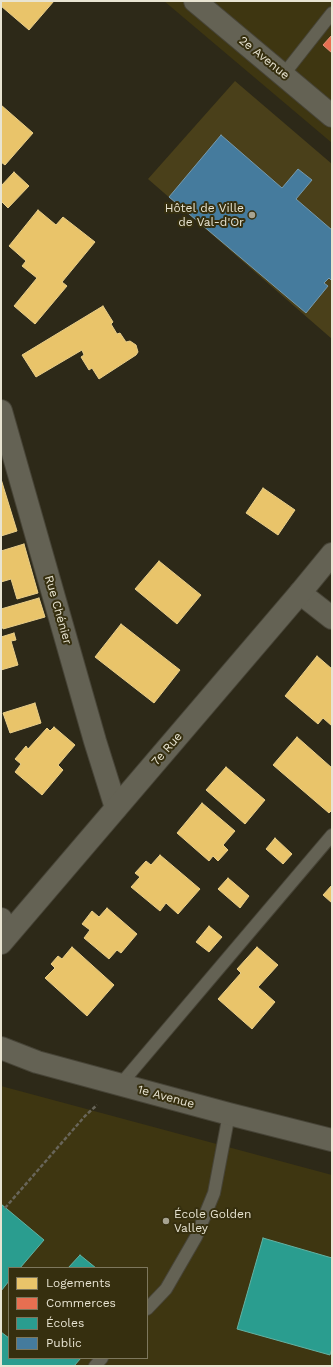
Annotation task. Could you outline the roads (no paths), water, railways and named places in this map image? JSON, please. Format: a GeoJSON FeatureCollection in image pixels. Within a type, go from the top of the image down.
{"type":"FeatureCollection","features":[{"type":"Feature","properties":{"kind":"street","name":"2e Avenue"},"geometry":{"type":"LineString","coordinates":[[195,1],[284,74],[332,116]]}},
{"type":"Feature","properties":{"kind":"street","name":"Rue Chénier"},"geometry":{"type":"LineString","coordinates":[[1,411],[95,741],[116,808]]}},
{"type":"Feature","properties":{"kind":"street","name":"7e Rue"},"geometry":{"type":"LineString","coordinates":[[3,933],[116,808],[332,554]]}},
{"type":"Feature","properties":{"kind":"street"},"geometry":{"type":"LineString","coordinates":[[300,593],[332,618]]}},
{"type":"Feature","properties":{"kind":"street","name":"1e Avenue"},"geometry":{"type":"LineString","coordinates":[[1,1048],[37,1062],[332,1140]]}},
{"type":"Feature","properties":{"kind":"lane"},"geometry":{"type":"LineString","coordinates":[[284,74],[332,13]]}},
{"type":"Feature","properties":{"kind":"lane"},"geometry":{"type":"LineString","coordinates":[[120,1085],[330,840]]}},
{"type":"Feature","properties":{"kind":"lane"},"geometry":{"type":"LineString","coordinates":[[148,1308],[166,1289],[196,1238],[214,1193],[229,1114]]}},
{"type":"Feature","properties":{"kind":"place","name":"Hôtel de Ville de Val-d'Or"},"geometry":{"type":"Point","coordinates":[252,215]}},
{"type":"Feature","properties":{"kind":"place","name":"École Golden Valley"},"geometry":{"type":"Point","coordinates":[166,1221]}}]}
